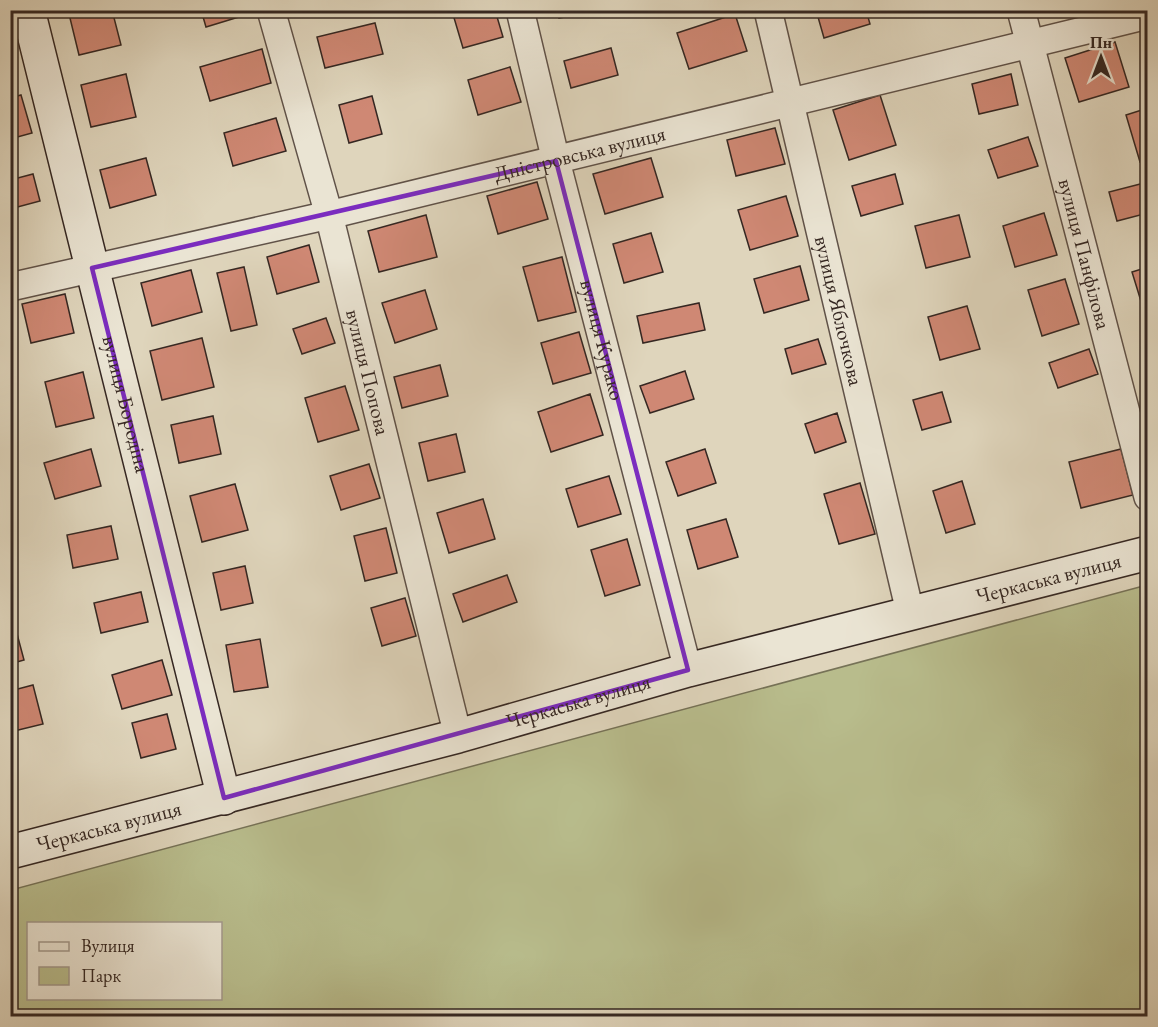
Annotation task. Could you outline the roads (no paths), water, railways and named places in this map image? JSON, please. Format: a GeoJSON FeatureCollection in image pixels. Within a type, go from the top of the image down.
{"type":"FeatureCollection","features":[{"type":"Feature","properties":{"kind":"street","name":"вулиця Бородіна"},"geometry":{"type":"LineString","coordinates":[[28,10],[224,798]]}},
{"type":"Feature","properties":{"kind":"street","name":"вулиця Попова"},"geometry":{"type":"LineString","coordinates":[[272,10],[329,215],[458,736]]}},
{"type":"Feature","properties":{"kind":"street","name":"вулиця Курако"},"geometry":{"type":"LineString","coordinates":[[520,10],[556,161],[688,670]]}},
{"type":"Feature","properties":{"kind":"street","name":"вулиця Яблочкова"},"geometry":{"type":"LineString","coordinates":[[768,10],[910,612]]}},
{"type":"Feature","properties":{"kind":"street","name":"вулиця Панфілова"},"geometry":{"type":"LineString","coordinates":[[1021,10],[1148,497]]}},
{"type":"Feature","properties":{"kind":"street","name":"Дністровська вулиця"},"geometry":{"type":"LineString","coordinates":[[10,287],[556,161],[1148,15]]}},
{"type":"Feature","properties":{"kind":"street","name":"Черкаська вулиця"},"geometry":{"type":"LineString","coordinates":[[10,852],[458,736],[688,670],[1148,553]]}}]}
